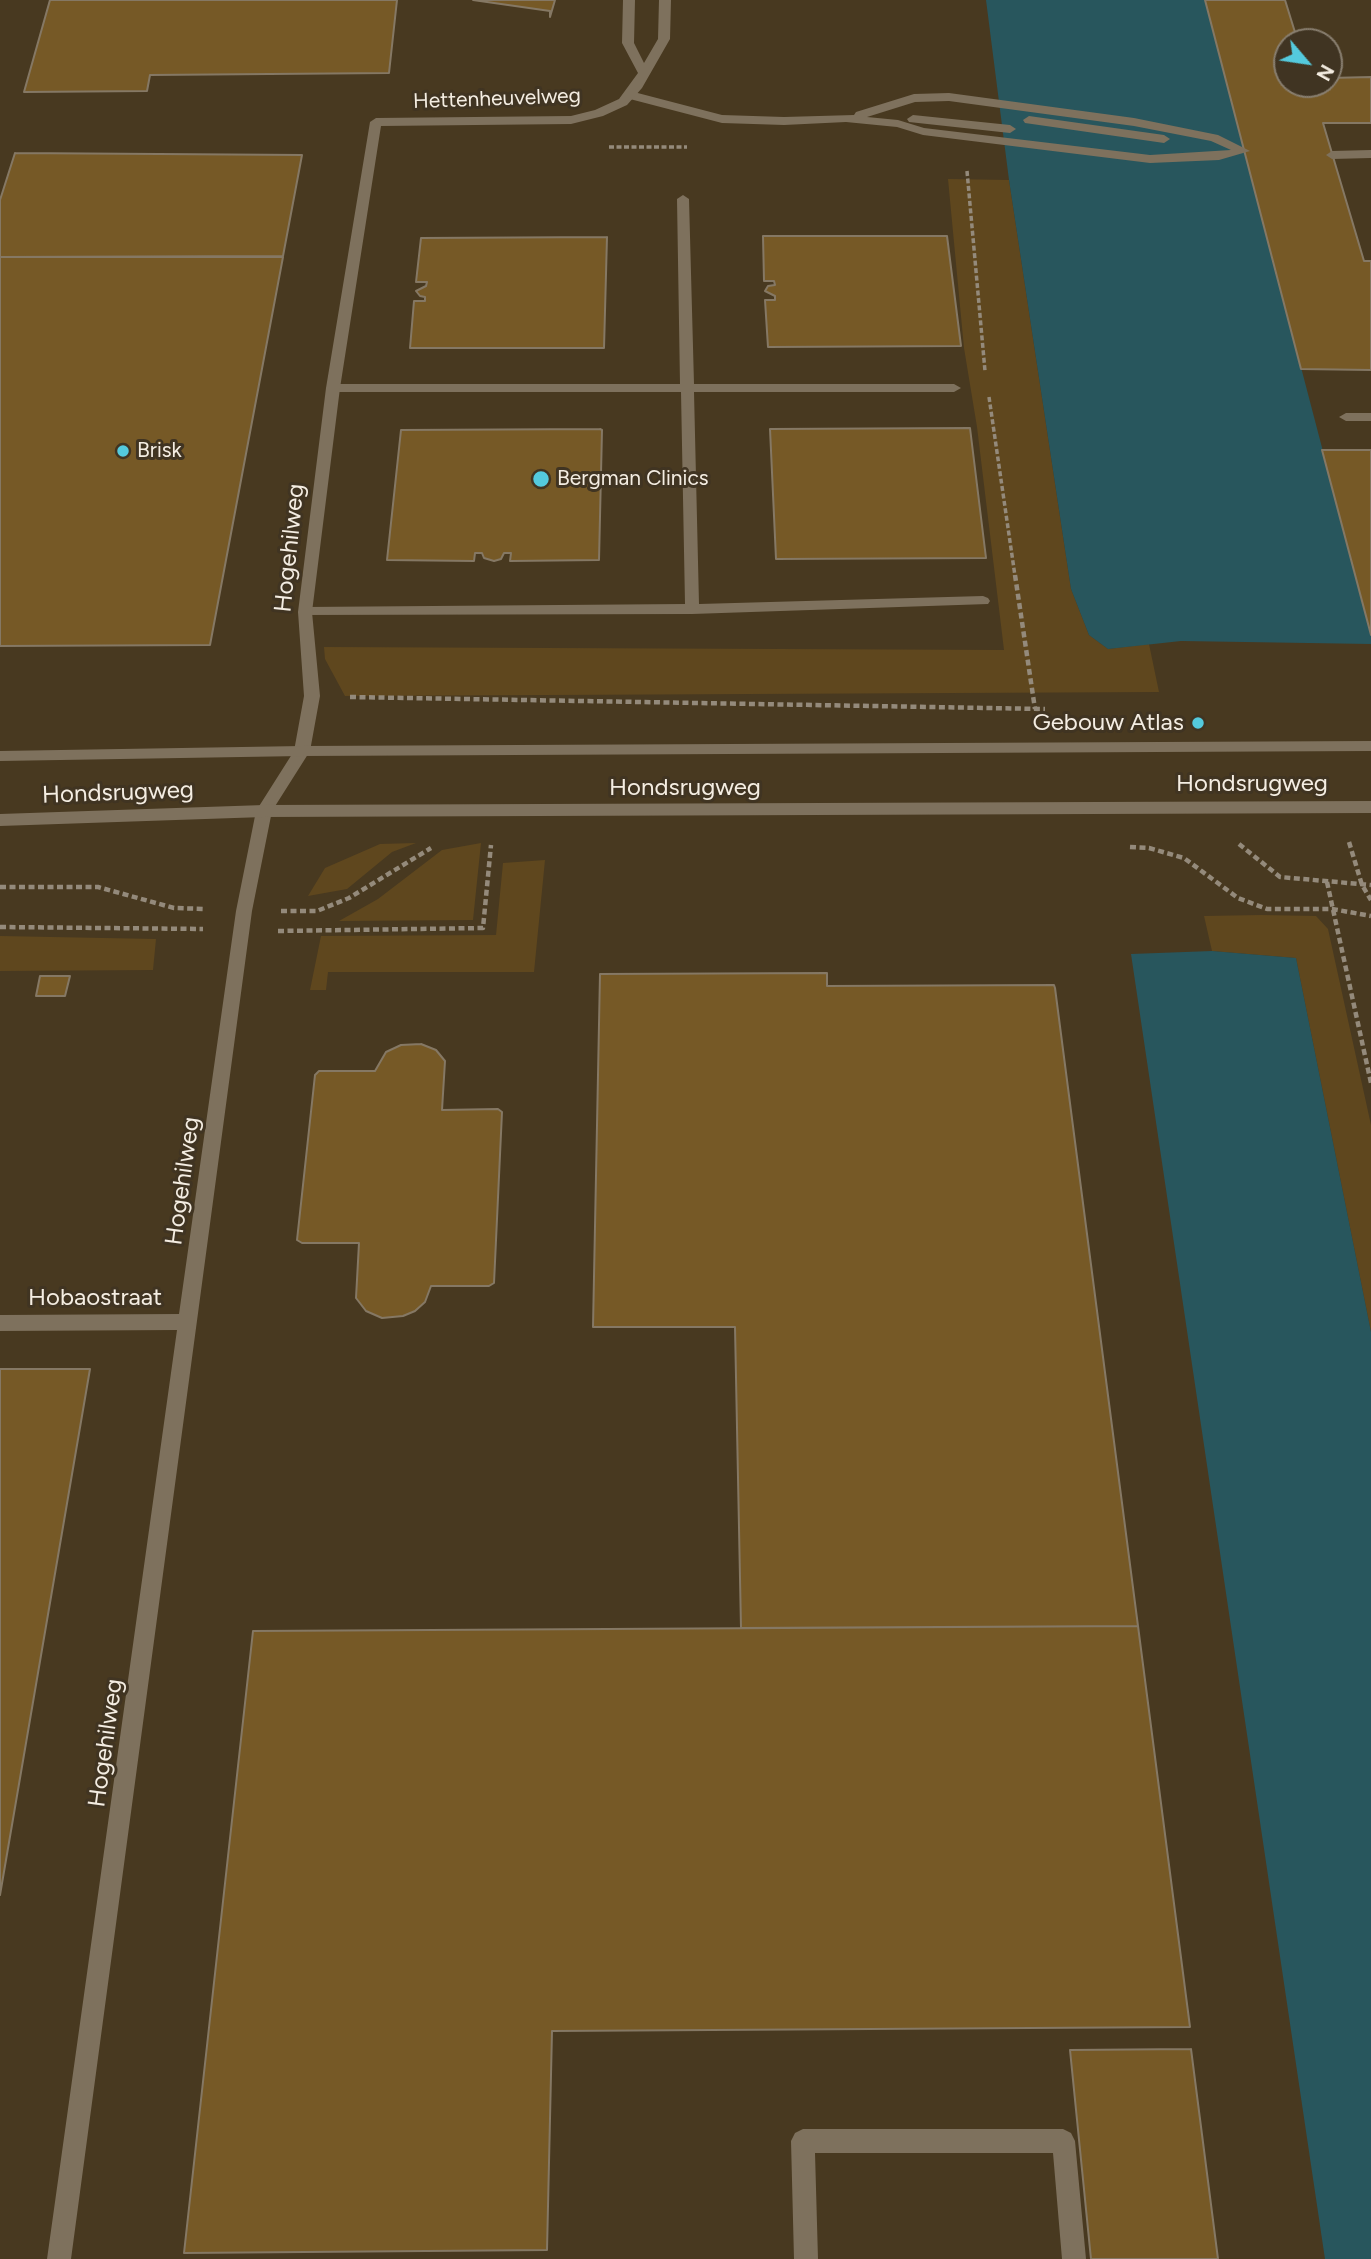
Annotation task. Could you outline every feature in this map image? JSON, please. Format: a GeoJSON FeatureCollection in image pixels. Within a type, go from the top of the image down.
{"type":"FeatureCollection","features":[{"type":"Feature","properties":{"kind":"street"},"geometry":{"type":"LineString","coordinates":[[629,0],[628,43],[644,73]]}},
{"type":"Feature","properties":{"kind":"street","name":"Hettenheuvelweg"},"geometry":{"type":"LineString","coordinates":[[376,122],[571,120],[599,113],[623,102],[630,95],[664,39],[665,0]]}},
{"type":"Feature","properties":{"kind":"street"},"geometry":{"type":"LineString","coordinates":[[630,95],[722,119],[784,121],[846,118],[898,124],[923,131],[987,120],[1135,122],[1214,138],[1244,151],[1219,156],[1150,159],[987,120]]}},
{"type":"Feature","properties":{"kind":"street"},"geometry":{"type":"LineString","coordinates":[[846,118],[894,107],[1177,145]]}},
{"type":"Feature","properties":{"kind":"street","name":"Hogehilweg"},"geometry":{"type":"LineString","coordinates":[[60,2259],[244,911],[264,811],[302,751],[312,696],[305,612],[332,388],[376,122]]}},
{"type":"Feature","properties":{"kind":"street"},"geometry":{"type":"LineString","coordinates":[[1332,155],[1371,155]]}},
{"type":"Feature","properties":{"kind":"street"},"geometry":{"type":"LineString","coordinates":[[683,199],[691,609]]}},
{"type":"Feature","properties":{"kind":"street"},"geometry":{"type":"LineString","coordinates":[[332,388],[954,388]]}},
{"type":"Feature","properties":{"kind":"street"},"geometry":{"type":"LineString","coordinates":[[1346,417],[1371,417]]}},
{"type":"Feature","properties":{"kind":"street"},"geometry":{"type":"LineString","coordinates":[[305,612],[691,609],[983,601]]}},
{"type":"Feature","properties":{"kind":"street","name":"Hondsrugweg"},"geometry":{"type":"LineString","coordinates":[[0,756],[302,751],[1371,746]]}},
{"type":"Feature","properties":{"kind":"street","name":"Hondsrugweg"},"geometry":{"type":"LineString","coordinates":[[0,820],[264,811],[1371,807]]}},
{"type":"Feature","properties":{"kind":"street","name":"Hobaostraat"},"geometry":{"type":"LineString","coordinates":[[0,1323],[189,1322]]}},
{"type":"Feature","properties":{"kind":"street"},"geometry":{"type":"LineString","coordinates":[[806,2259],[803,2141],[1063,2141],[1074,2259]]}},
{"type":"Feature","properties":{"kind":"path"},"geometry":{"type":"LineString","coordinates":[[603,148],[699,147]]}},
{"type":"Feature","properties":{"kind":"path"},"geometry":{"type":"LineString","coordinates":[[966,159],[983,357],[1035,709]]}},
{"type":"Feature","properties":{"kind":"path"},"geometry":{"type":"LineString","coordinates":[[312,696],[1047,709]]}},
{"type":"Feature","properties":{"kind":"path"},"geometry":{"type":"LineString","coordinates":[[1128,839],[1130,847],[1149,848],[1184,858],[1238,898],[1267,909],[1332,909],[1371,916]]}},
{"type":"Feature","properties":{"kind":"path"},"geometry":{"type":"LineString","coordinates":[[0,927],[166,927],[242,932],[483,929],[492,842]]}},
{"type":"Feature","properties":{"kind":"path"},"geometry":{"type":"LineString","coordinates":[[1326,882],[1371,1083]]}},
{"type":"Feature","properties":{"kind":"path"},"geometry":{"type":"LineString","coordinates":[[1362,885],[1371,900]]}},
{"type":"Feature","properties":{"kind":"path"},"geometry":{"type":"LineString","coordinates":[[0,887],[98,887],[174,908],[244,911]]}},
{"type":"Feature","properties":{"kind":"shaded area"},"geometry":{"type":"Polygon","coordinates":[[[0,0],[1371,0],[1371,2259],[0,2259],[0,0]]]}},
{"type":"Feature","properties":{"kind":"shaded area"},"geometry":{"type":"Polygon","coordinates":[[[948,179],[1009,180],[1071,589],[1089,635],[1108,649],[1149,644],[1159,692],[345,696],[325,659],[324,647],[1004,650],[977,427],[964,348],[948,179]]]}},
{"type":"Feature","properties":{"kind":"shaded area"},"geometry":{"type":"Polygon","coordinates":[[[416,843],[392,852],[347,889],[308,896],[325,868],[380,844],[416,843]]]}},
{"type":"Feature","properties":{"kind":"shaded area"},"geometry":{"type":"Polygon","coordinates":[[[481,843],[473,920],[339,921],[378,899],[442,850],[481,843]]]}},
{"type":"Feature","properties":{"kind":"shaded area"},"geometry":{"type":"Polygon","coordinates":[[[545,860],[534,972],[328,972],[326,990],[310,990],[321,936],[496,935],[503,863],[545,860]]]}},
{"type":"Feature","properties":{"kind":"shaded area"},"geometry":{"type":"Polygon","coordinates":[[[1204,916],[1316,916],[1328,929],[1371,1125],[1371,1332],[1296,958],[1212,951],[1204,916]]]}},
{"type":"Feature","properties":{"kind":"shaded area"},"geometry":{"type":"Polygon","coordinates":[[[0,936],[156,939],[153,970],[0,971],[0,936]]]}},
{"type":"Feature","properties":{"kind":"water"},"geometry":{"type":"Polygon","coordinates":[[[986,0],[1205,0],[1371,635],[1371,644],[1181,641],[1108,649],[1089,635],[1071,589],[1009,180],[986,0]]]}},
{"type":"Feature","properties":{"kind":"water"},"geometry":{"type":"Polygon","coordinates":[[[1212,951],[1296,958],[1371,1332],[1371,2259],[1325,2259],[1131,954],[1212,951]]]}},
{"type":"Feature","properties":{"kind":"building"},"geometry":{"type":"Polygon","coordinates":[[[50,0],[397,0],[389,73],[150,75],[147,91],[24,92],[50,0]]]}},
{"type":"Feature","properties":{"kind":"building"},"geometry":{"type":"Polygon","coordinates":[[[473,0],[555,0],[550,17],[550,11],[473,0]]]}},
{"type":"Feature","properties":{"kind":"building"},"geometry":{"type":"Polygon","coordinates":[[[1205,0],[1285,0],[1294,28],[1273,28],[1273,98],[1343,98],[1343,78],[1371,77],[1371,123],[1323,123],[1364,261],[1371,261],[1371,370],[1301,369],[1205,0]]]}},
{"type":"Feature","properties":{"kind":"building"},"geometry":{"type":"Polygon","coordinates":[[[15,153],[302,155],[283,256],[0,257],[0,200],[15,153]]]}},
{"type":"Feature","properties":{"kind":"building"},"geometry":{"type":"Polygon","coordinates":[[[763,236],[947,236],[961,346],[768,347],[765,300],[775,300],[775,296],[765,291],[768,286],[775,285],[774,281],[764,281],[763,236]]]}},
{"type":"Feature","properties":{"kind":"building"},"geometry":{"type":"Polygon","coordinates":[[[607,237],[604,348],[410,348],[414,301],[425,301],[425,297],[416,291],[426,286],[427,282],[416,282],[421,238],[607,237]]]}},
{"type":"Feature","properties":{"kind":"building","name":"Brisk"},"geometry":{"type":"Polygon","coordinates":[[[0,257],[283,257],[210,645],[0,646],[0,257]]]}},
{"type":"Feature","properties":{"kind":"building"},"geometry":{"type":"Polygon","coordinates":[[[970,428],[986,558],[776,559],[770,429],[970,428]]]}},
{"type":"Feature","properties":{"kind":"building"},"geometry":{"type":"Polygon","coordinates":[[[600,429],[599,560],[510,561],[511,553],[504,553],[501,559],[494,561],[484,558],[482,553],[475,553],[474,561],[387,560],[401,430],[600,429]]]}},
{"type":"Feature","properties":{"kind":"building"},"geometry":{"type":"Polygon","coordinates":[[[1322,450],[1371,450],[1371,635],[1322,450]]]}},
{"type":"Feature","properties":{"kind":"building"},"geometry":{"type":"Polygon","coordinates":[[[827,973],[827,986],[1054,985],[1138,1626],[741,1628],[735,1327],[593,1327],[600,974],[827,973]]]}},
{"type":"Feature","properties":{"kind":"building"},"geometry":{"type":"Polygon","coordinates":[[[40,976],[70,976],[65,996],[36,996],[40,976]]]}},
{"type":"Feature","properties":{"kind":"building"},"geometry":{"type":"Polygon","coordinates":[[[421,1044],[436,1050],[445,1061],[442,1110],[498,1109],[502,1112],[494,1283],[489,1286],[431,1286],[425,1302],[415,1311],[403,1316],[382,1318],[366,1311],[356,1298],[359,1243],[302,1243],[297,1240],[315,1075],[319,1071],[375,1071],[386,1052],[401,1045],[421,1044]]]}},
{"type":"Feature","properties":{"kind":"building"},"geometry":{"type":"Polygon","coordinates":[[[0,1369],[90,1369],[0,1895],[0,1369]]]}},
{"type":"Feature","properties":{"kind":"building"},"geometry":{"type":"Polygon","coordinates":[[[1138,1626],[1190,2027],[552,2031],[547,2250],[184,2253],[253,1631],[1138,1626]]]}},
{"type":"Feature","properties":{"kind":"building"},"geometry":{"type":"Polygon","coordinates":[[[1191,2049],[1218,2259],[1091,2259],[1070,2050],[1191,2049]]]}},
{"type":"Feature","properties":{"kind":"place","name":"Brisk"},"geometry":{"type":"Point","coordinates":[123,451]}},
{"type":"Feature","properties":{"kind":"place","name":"Bergman Clinics"},"geometry":{"type":"Point","coordinates":[541,479]}},
{"type":"Feature","properties":{"kind":"place","name":"Gebouw Atlas"},"geometry":{"type":"Point","coordinates":[1198,723]}}]}
